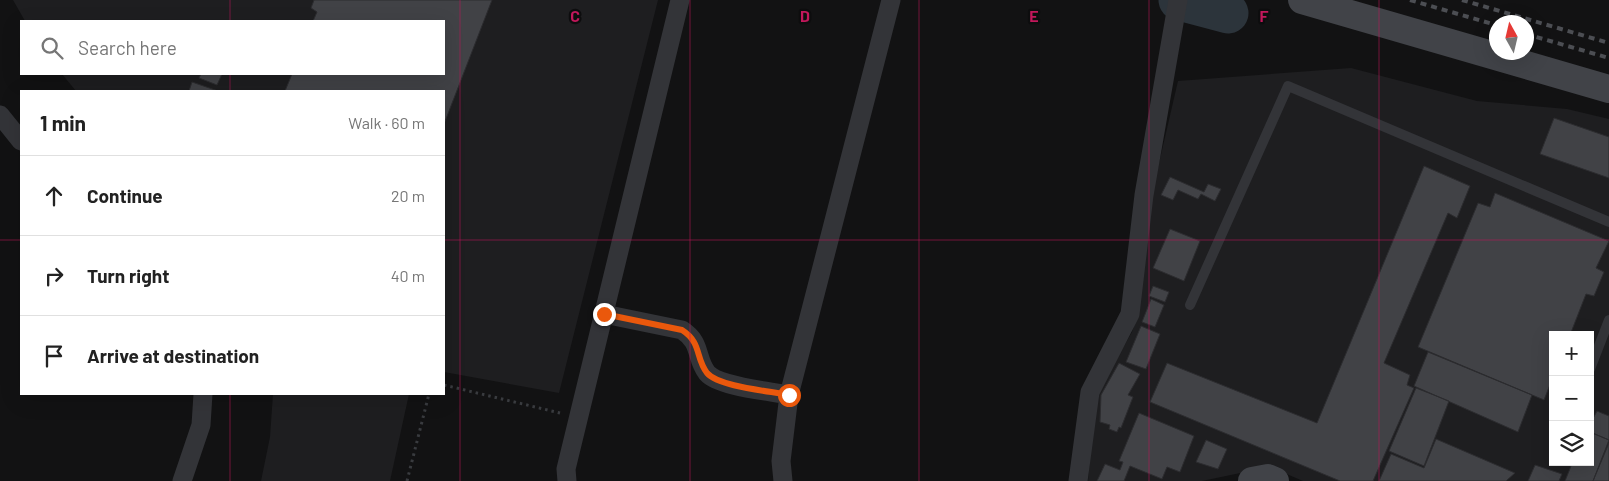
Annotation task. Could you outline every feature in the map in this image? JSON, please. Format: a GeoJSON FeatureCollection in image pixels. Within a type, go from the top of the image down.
{"type":"FeatureCollection","features":[{"type":"Feature","properties":{"kind":"street"},"geometry":{"type":"LineString","coordinates":[[567,481],[566,469],[580,418],[680,0]]}},
{"type":"Feature","properties":{"kind":"street"},"geometry":{"type":"LineString","coordinates":[[783,481],[781,461],[789,395],[891,0]]}},
{"type":"Feature","properties":{"kind":"street"},"geometry":{"type":"LineString","coordinates":[[1078,481],[1090,392],[1130,314],[1144,195],[1178,0]]}},
{"type":"Feature","properties":{"kind":"street"},"geometry":{"type":"LineString","coordinates":[[1302,0],[1609,89]]}},
{"type":"Feature","properties":{"kind":"street"},"geometry":{"type":"LineString","coordinates":[[0,115],[20,140]]}},
{"type":"Feature","properties":{"kind":"street"},"geometry":{"type":"LineString","coordinates":[[604,314],[682,330],[693,337],[707,372],[717,381],[789,395]]}},
{"type":"Feature","properties":{"kind":"street"},"geometry":{"type":"LineString","coordinates":[[182,481],[201,425],[203,395]]}},
{"type":"Feature","properties":{"kind":"street"},"geometry":{"type":"LineString","coordinates":[[1252,481],[1268,478],[1275,481]]}},
{"type":"Feature","properties":{"kind":"lane"},"geometry":{"type":"LineString","coordinates":[[1190,305],[1288,86],[1609,222]]}},
{"type":"Feature","properties":{"kind":"lane"},"geometry":{"type":"LineString","coordinates":[[1594,359],[1609,320]]}},
{"type":"Feature","properties":{"kind":"path"},"geometry":{"type":"LineString","coordinates":[[445,385],[580,418]]}},
{"type":"Feature","properties":{"kind":"path"},"geometry":{"type":"LineString","coordinates":[[408,481],[429,395]]}},
{"type":"Feature","properties":{"kind":"shaded area"},"geometry":{"type":"Polygon","coordinates":[[[13,0],[658,0],[559,393],[445,372],[445,90],[75,90],[63,75],[445,75],[445,20],[24,20],[13,0]]]}},
{"type":"Feature","properties":{"kind":"shaded area"},"geometry":{"type":"Polygon","coordinates":[[[1351,68],[1477,101],[1567,109],[1609,119],[1609,481],[1303,481],[1282,472],[1245,472],[1202,481],[1088,481],[1095,397],[1132,332],[1137,316],[1151,198],[1178,81],[1351,68]]]}},
{"type":"Feature","properties":{"kind":"shaded area"},"geometry":{"type":"Polygon","coordinates":[[[273,395],[409,395],[390,481],[261,481],[270,437],[273,395]]]}},
{"type":"Feature","properties":{"kind":"building"},"geometry":{"type":"Polygon","coordinates":[[[314,0],[492,0],[445,121],[445,90],[285,90],[292,75],[445,75],[445,20],[313,20],[317,12],[311,8],[314,0]]]}},
{"type":"Feature","properties":{"kind":"building"},"geometry":{"type":"Polygon","coordinates":[[[200,75],[222,75],[217,85],[199,78],[200,75]]]}},
{"type":"Feature","properties":{"kind":"building"},"geometry":{"type":"Polygon","coordinates":[[[192,82],[215,90],[189,90],[192,82]]]}},
{"type":"Feature","properties":{"kind":"building"},"geometry":{"type":"Polygon","coordinates":[[[1554,118],[1609,137],[1609,178],[1540,154],[1554,118]]]}},
{"type":"Feature","properties":{"kind":"building"},"geometry":{"type":"Polygon","coordinates":[[[1424,166],[1470,186],[1457,218],[1448,213],[1384,363],[1410,375],[1407,385],[1414,388],[1373,481],[1340,481],[1150,402],[1167,363],[1317,423],[1424,166]]]}},
{"type":"Feature","properties":{"kind":"building"},"geometry":{"type":"Polygon","coordinates":[[[1170,177],[1204,192],[1208,184],[1221,189],[1215,201],[1201,194],[1198,199],[1178,190],[1173,200],[1161,195],[1170,177]]]}},
{"type":"Feature","properties":{"kind":"building"},"geometry":{"type":"Polygon","coordinates":[[[1495,193],[1609,241],[1596,268],[1604,272],[1594,296],[1586,294],[1572,331],[1549,331],[1549,387],[1544,400],[1418,347],[1478,203],[1490,207],[1495,193]]]}},
{"type":"Feature","properties":{"kind":"building"},"geometry":{"type":"Polygon","coordinates":[[[1170,229],[1200,241],[1184,281],[1153,268],[1170,229]]]}},
{"type":"Feature","properties":{"kind":"building"},"geometry":{"type":"Polygon","coordinates":[[[1153,286],[1169,292],[1165,302],[1149,296],[1153,286]]]}},
{"type":"Feature","properties":{"kind":"building"},"geometry":{"type":"Polygon","coordinates":[[[1151,299],[1164,305],[1155,327],[1142,322],[1151,299]]]}},
{"type":"Feature","properties":{"kind":"building"},"geometry":{"type":"Polygon","coordinates":[[[1141,326],[1160,334],[1146,369],[1126,362],[1141,326]]]}},
{"type":"Feature","properties":{"kind":"building"},"geometry":{"type":"Polygon","coordinates":[[[1428,352],[1532,395],[1518,432],[1414,386],[1428,352]]]}},
{"type":"Feature","properties":{"kind":"building"},"geometry":{"type":"Polygon","coordinates":[[[1119,363],[1140,374],[1128,395],[1133,397],[1121,428],[1119,427],[1117,432],[1109,429],[1110,425],[1100,422],[1101,395],[1119,363]]]}},
{"type":"Feature","properties":{"kind":"building"},"geometry":{"type":"Polygon","coordinates":[[[1416,388],[1449,401],[1424,466],[1389,451],[1416,388]]]}},
{"type":"Feature","properties":{"kind":"building"},"geometry":{"type":"Polygon","coordinates":[[[1597,411],[1609,416],[1609,440],[1594,434],[1594,417],[1597,411]]]}},
{"type":"Feature","properties":{"kind":"building"},"geometry":{"type":"Polygon","coordinates":[[[1139,413],[1194,436],[1180,472],[1167,467],[1162,479],[1130,466],[1124,481],[1097,481],[1105,464],[1120,470],[1123,462],[1119,461],[1139,413]]]}},
{"type":"Feature","properties":{"kind":"building"},"geometry":{"type":"Polygon","coordinates":[[[1594,434],[1609,440],[1593,481],[1565,481],[1571,466],[1594,466],[1594,434]]]}},
{"type":"Feature","properties":{"kind":"building"},"geometry":{"type":"Polygon","coordinates":[[[1436,439],[1515,473],[1506,481],[1379,481],[1391,454],[1424,468],[1436,439]]]}},
{"type":"Feature","properties":{"kind":"building"},"geometry":{"type":"Polygon","coordinates":[[[1206,440],[1227,449],[1218,469],[1196,462],[1206,440]]]}},
{"type":"Feature","properties":{"kind":"building"},"geometry":{"type":"Polygon","coordinates":[[[1609,443],[1609,481],[1593,481],[1609,443]]]}},
{"type":"Feature","properties":{"kind":"building"},"geometry":{"type":"Polygon","coordinates":[[[1535,465],[1562,474],[1559,481],[1528,481],[1535,465]]]}},
{"type":"Feature","properties":{"kind":"waterway"},"geometry":{"type":"LineString","coordinates":[[1179,0],[1228,13]]}},
{"type":"Feature","properties":{"kind":"railway"},"geometry":{"type":"LineString","coordinates":[[1410,0],[1489,23]]}},
{"type":"Feature","properties":{"kind":"railway"},"geometry":{"type":"LineString","coordinates":[[1462,0],[1609,43]]}},
{"type":"Feature","properties":{"kind":"railway"},"geometry":{"type":"LineString","coordinates":[[1534,36],[1609,58]]}},
{"type":"Feature","properties":{"kind":"route"},"geometry":{"type":"LineString","coordinates":[[604,314],[682,330],[693,337],[707,372],[717,381],[789,395]]}}]}
